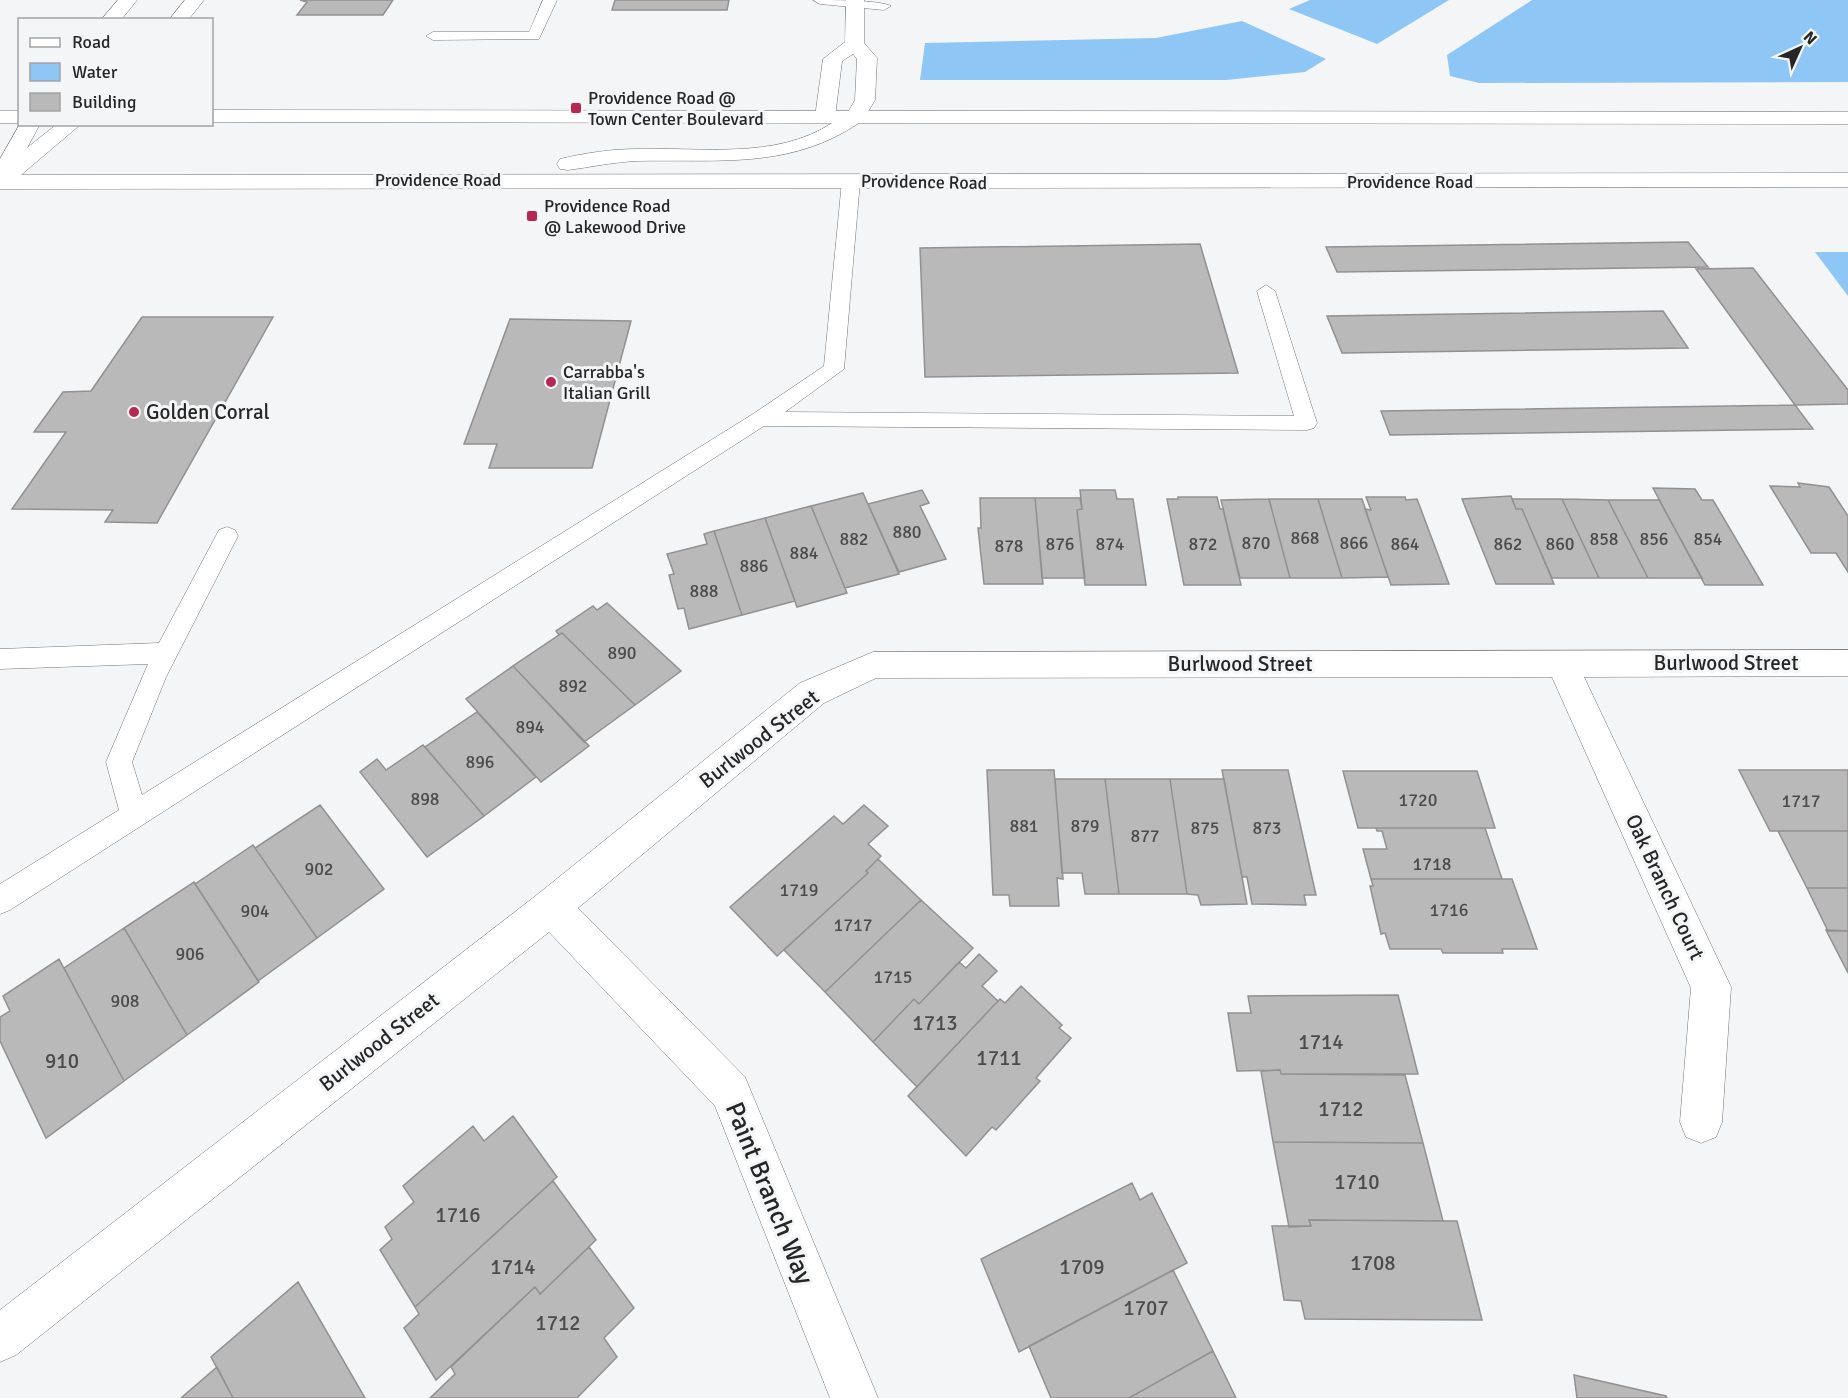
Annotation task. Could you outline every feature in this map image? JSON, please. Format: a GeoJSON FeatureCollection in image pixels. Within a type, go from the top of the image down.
{"type":"FeatureCollection","features":[{"type":"Feature","properties":{"kind":"main road"},"geometry":{"type":"LineString","coordinates":[[112,18],[128,0]]}},
{"type":"Feature","properties":{"kind":"main road"},"geometry":{"type":"LineString","coordinates":[[180,18],[195,0]]}},
{"type":"Feature","properties":{"kind":"main road"},"geometry":{"type":"LineString","coordinates":[[493,180],[613,157],[738,155],[774,150],[827,135],[856,116],[865,100],[867,58],[854,44],[854,2]]}},
{"type":"Feature","properties":{"kind":"main road"},"geometry":{"type":"LineString","coordinates":[[825,117],[833,59],[854,44]]}},
{"type":"Feature","properties":{"kind":"main road"},"geometry":{"type":"LineString","coordinates":[[213,116],[1848,118]]}},
{"type":"Feature","properties":{"kind":"main road"},"geometry":{"type":"LineString","coordinates":[[0,117],[18,117]]}},
{"type":"Feature","properties":{"kind":"main road"},"geometry":{"type":"LineString","coordinates":[[0,181],[29,126]]}},
{"type":"Feature","properties":{"kind":"main road"},"geometry":{"type":"LineString","coordinates":[[0,181],[69,126]]}},
{"type":"Feature","properties":{"kind":"main road","name":"Providence Road"},"geometry":{"type":"LineString","coordinates":[[0,181],[1466,183],[1848,180]]}},
{"type":"Feature","properties":{"kind":"main road","name":"Burlwood Street"},"geometry":{"type":"LineString","coordinates":[[0,1338],[551,907],[812,693],[873,665],[1848,663]]}},
{"type":"Feature","properties":{"kind":"main road","name":"Oak Branch Court"},"geometry":{"type":"LineString","coordinates":[[1562,664],[1711,987],[1701,1122]]}},
{"type":"Feature","properties":{"kind":"main road","name":"Paint Branch Way"},"geometry":{"type":"LineString","coordinates":[[551,907],[730,1092],[854,1398]]}},
{"type":"Feature","properties":{"kind":"lane"},"geometry":{"type":"LineString","coordinates":[[433,36],[534,36],[550,0]]}},
{"type":"Feature","properties":{"kind":"lane"},"geometry":{"type":"LineString","coordinates":[[820,0],[884,6]]}},
{"type":"Feature","properties":{"kind":"lane"},"geometry":{"type":"LineString","coordinates":[[0,900],[760,419],[834,369],[851,181]]}},
{"type":"Feature","properties":{"kind":"lane"},"geometry":{"type":"LineString","coordinates":[[760,419],[1307,423],[1266,291]]}},
{"type":"Feature","properties":{"kind":"lane"},"geometry":{"type":"LineString","coordinates":[[134,815],[119,762],[166,653],[227,536]]}},
{"type":"Feature","properties":{"kind":"lane"},"geometry":{"type":"LineString","coordinates":[[0,659],[166,653]]}},
{"type":"Feature","properties":{"kind":"water"},"geometry":{"type":"Polygon","coordinates":[[[1310,0],[1449,0],[1377,44],[1289,9],[1310,0]]]}},
{"type":"Feature","properties":{"kind":"water"},"geometry":{"type":"Polygon","coordinates":[[[1532,0],[1848,0],[1848,82],[1479,83],[1450,76],[1447,55],[1532,0]]]}},
{"type":"Feature","properties":{"kind":"water"},"geometry":{"type":"Polygon","coordinates":[[[1242,21],[1326,59],[1305,72],[1226,80],[920,80],[925,43],[1156,38],[1242,21]]]}},
{"type":"Feature","properties":{"kind":"water"},"geometry":{"type":"Polygon","coordinates":[[[1815,252],[1848,252],[1848,296],[1815,252]]]}},
{"type":"Feature","properties":{"kind":"building"},"geometry":{"type":"Polygon","coordinates":[[[300,0],[393,0],[383,15],[297,15],[307,2],[300,0]]]}},
{"type":"Feature","properties":{"kind":"building"},"geometry":{"type":"Polygon","coordinates":[[[615,0],[729,0],[727,10],[612,10],[615,0]]]}},
{"type":"Feature","properties":{"kind":"building"},"geometry":{"type":"Polygon","coordinates":[[[1688,242],[1708,267],[1337,272],[1326,247],[1688,242]]]}},
{"type":"Feature","properties":{"kind":"building"},"geometry":{"type":"Polygon","coordinates":[[[1200,244],[1238,373],[925,377],[920,248],[1200,244]]]}},
{"type":"Feature","properties":{"kind":"building"},"geometry":{"type":"Polygon","coordinates":[[[1753,268],[1848,390],[1848,404],[1795,405],[1696,269],[1753,268]]]}},
{"type":"Feature","properties":{"kind":"building"},"geometry":{"type":"Polygon","coordinates":[[[1663,311],[1688,348],[1342,353],[1327,316],[1663,311]]]}},
{"type":"Feature","properties":{"kind":"building","name":"Golden Corral"},"geometry":{"type":"Polygon","coordinates":[[[142,317],[273,317],[157,523],[105,522],[113,510],[12,509],[66,432],[34,432],[63,392],[91,391],[142,317]]]}},
{"type":"Feature","properties":{"kind":"building","name":"Carrabba's Italian Grill"},"geometry":{"type":"Polygon","coordinates":[[[510,319],[631,321],[592,468],[489,468],[497,444],[464,444],[510,319]]]}},
{"type":"Feature","properties":{"kind":"building"},"geometry":{"type":"Polygon","coordinates":[[[1795,405],[1813,429],[1390,435],[1381,411],[1795,405]]]}},
{"type":"Feature","properties":{"kind":"building"},"geometry":{"type":"Polygon","coordinates":[[[1798,483],[1829,487],[1848,516],[1848,572],[1836,553],[1811,553],[1770,486],[1800,487],[1798,483]]]}},
{"type":"Feature","properties":{"kind":"building"},"geometry":{"type":"Polygon","coordinates":[[[1653,488],[1695,489],[1702,500],[1713,500],[1763,585],[1705,585],[1653,488]]]}},
{"type":"Feature","properties":{"kind":"building"},"geometry":{"type":"Polygon","coordinates":[[[922,490],[929,503],[920,506],[946,559],[899,572],[868,504],[922,490]]]}},
{"type":"Feature","properties":{"kind":"building"},"geometry":{"type":"Polygon","coordinates":[[[1080,490],[1115,490],[1117,499],[1133,499],[1146,585],[1085,585],[1077,510],[1082,509],[1080,490]]]}},
{"type":"Feature","properties":{"kind":"building"},"geometry":{"type":"Polygon","coordinates":[[[863,493],[899,574],[845,588],[811,506],[863,493]]]}},
{"type":"Feature","properties":{"kind":"building"},"geometry":{"type":"Polygon","coordinates":[[[1511,496],[1516,509],[1522,509],[1554,584],[1496,584],[1462,499],[1511,496]]]}},
{"type":"Feature","properties":{"kind":"building"},"geometry":{"type":"Polygon","coordinates":[[[1178,497],[1217,497],[1220,509],[1223,509],[1241,585],[1184,585],[1167,499],[1178,499],[1178,497]]]}},
{"type":"Feature","properties":{"kind":"building"},"geometry":{"type":"Polygon","coordinates":[[[1366,497],[1417,499],[1449,584],[1391,585],[1365,509],[1371,510],[1366,497]]]}},
{"type":"Feature","properties":{"kind":"building"},"geometry":{"type":"Polygon","coordinates":[[[980,498],[1035,498],[1043,584],[984,584],[978,528],[981,528],[980,498]]]}},
{"type":"Feature","properties":{"kind":"building"},"geometry":{"type":"Polygon","coordinates":[[[1035,498],[1080,498],[1082,509],[1077,510],[1085,578],[1042,578],[1035,498]]]}},
{"type":"Feature","properties":{"kind":"building"},"geometry":{"type":"Polygon","coordinates":[[[1269,499],[1318,499],[1342,578],[1290,578],[1269,499]]]}},
{"type":"Feature","properties":{"kind":"building"},"geometry":{"type":"Polygon","coordinates":[[[1269,499],[1290,578],[1240,578],[1221,500],[1269,499]]]}},
{"type":"Feature","properties":{"kind":"building"},"geometry":{"type":"Polygon","coordinates":[[[1318,499],[1362,499],[1388,577],[1342,578],[1318,499]]]}},
{"type":"Feature","properties":{"kind":"building"},"geometry":{"type":"Polygon","coordinates":[[[1512,499],[1562,499],[1599,578],[1552,578],[1522,509],[1516,509],[1512,499]]]}},
{"type":"Feature","properties":{"kind":"building"},"geometry":{"type":"Polygon","coordinates":[[[1562,499],[1608,500],[1648,578],[1599,578],[1562,499]]]}},
{"type":"Feature","properties":{"kind":"building"},"geometry":{"type":"Polygon","coordinates":[[[1608,500],[1659,500],[1702,578],[1648,578],[1608,500]]]}},
{"type":"Feature","properties":{"kind":"building"},"geometry":{"type":"Polygon","coordinates":[[[811,506],[847,593],[797,607],[765,518],[811,506]]]}},
{"type":"Feature","properties":{"kind":"building"},"geometry":{"type":"Polygon","coordinates":[[[765,518],[795,601],[742,615],[714,531],[765,518]]]}},
{"type":"Feature","properties":{"kind":"building"},"geometry":{"type":"Polygon","coordinates":[[[714,531],[742,615],[689,629],[684,608],[678,609],[669,575],[674,574],[667,554],[707,544],[704,534],[714,531]]]}},
{"type":"Feature","properties":{"kind":"building"},"geometry":{"type":"Polygon","coordinates":[[[607,603],[681,671],[635,705],[562,633],[559,635],[556,631],[593,606],[597,610],[607,603]]]}},
{"type":"Feature","properties":{"kind":"building"},"geometry":{"type":"Polygon","coordinates":[[[562,633],[635,705],[584,742],[513,666],[562,633]]]}},
{"type":"Feature","properties":{"kind":"building"},"geometry":{"type":"Polygon","coordinates":[[[513,666],[589,746],[541,782],[466,699],[513,666]]]}},
{"type":"Feature","properties":{"kind":"building"},"geometry":{"type":"Polygon","coordinates":[[[477,712],[536,777],[484,816],[425,747],[477,712]]]}},
{"type":"Feature","properties":{"kind":"building"},"geometry":{"type":"Polygon","coordinates":[[[423,745],[484,816],[427,857],[360,772],[377,759],[386,770],[423,745]]]}},
{"type":"Feature","properties":{"kind":"building"},"geometry":{"type":"Polygon","coordinates":[[[987,770],[1054,770],[1063,879],[1057,878],[1059,906],[1010,906],[1009,895],[993,895],[987,770]]]}},
{"type":"Feature","properties":{"kind":"building"},"geometry":{"type":"Polygon","coordinates":[[[1222,770],[1288,770],[1316,895],[1304,895],[1306,905],[1252,904],[1247,877],[1242,877],[1222,770]]]}},
{"type":"Feature","properties":{"kind":"building"},"geometry":{"type":"Polygon","coordinates":[[[1739,770],[1848,770],[1848,831],[1770,831],[1739,770]]]}},
{"type":"Feature","properties":{"kind":"building"},"geometry":{"type":"Polygon","coordinates":[[[1343,771],[1477,771],[1495,828],[1358,828],[1343,771]]]}},
{"type":"Feature","properties":{"kind":"building"},"geometry":{"type":"Polygon","coordinates":[[[1055,779],[1105,779],[1119,894],[1085,894],[1082,873],[1062,873],[1055,779]]]}},
{"type":"Feature","properties":{"kind":"building"},"geometry":{"type":"Polygon","coordinates":[[[1105,779],[1170,779],[1187,894],[1119,894],[1105,779]]]}},
{"type":"Feature","properties":{"kind":"building"},"geometry":{"type":"Polygon","coordinates":[[[1170,779],[1224,779],[1247,904],[1201,905],[1198,895],[1187,894],[1170,779]]]}},
{"type":"Feature","properties":{"kind":"building"},"geometry":{"type":"Polygon","coordinates":[[[320,805],[384,889],[317,938],[255,848],[320,805]]]}},
{"type":"Feature","properties":{"kind":"building"},"geometry":{"type":"Polygon","coordinates":[[[864,805],[888,826],[868,844],[881,856],[866,871],[868,873],[777,956],[730,907],[834,816],[843,824],[864,805]]]}},
{"type":"Feature","properties":{"kind":"building"},"geometry":{"type":"Polygon","coordinates":[[[1376,828],[1485,828],[1502,879],[1371,879],[1363,849],[1387,849],[1382,831],[1377,831],[1376,828]]]}},
{"type":"Feature","properties":{"kind":"building"},"geometry":{"type":"Polygon","coordinates":[[[1778,831],[1848,831],[1848,888],[1807,888],[1778,831]]]}},
{"type":"Feature","properties":{"kind":"building"},"geometry":{"type":"Polygon","coordinates":[[[253,845],[317,938],[258,981],[195,884],[253,845]]]}},
{"type":"Feature","properties":{"kind":"building"},"geometry":{"type":"Polygon","coordinates":[[[878,859],[921,900],[825,992],[784,950],[868,873],[866,871],[878,859]]]}},
{"type":"Feature","properties":{"kind":"building"},"geometry":{"type":"Polygon","coordinates":[[[1371,879],[1512,879],[1537,949],[1502,949],[1503,953],[1443,953],[1441,949],[1390,949],[1385,933],[1381,934],[1370,886],[1373,886],[1371,879]]]}},
{"type":"Feature","properties":{"kind":"building"},"geometry":{"type":"Polygon","coordinates":[[[194,882],[259,982],[187,1035],[124,928],[194,882]]]}},
{"type":"Feature","properties":{"kind":"building"},"geometry":{"type":"Polygon","coordinates":[[[1807,888],[1848,888],[1848,931],[1828,931],[1807,888]]]}},
{"type":"Feature","properties":{"kind":"building"},"geometry":{"type":"Polygon","coordinates":[[[921,900],[973,948],[919,1004],[914,999],[873,1042],[825,992],[921,900]]]}},
{"type":"Feature","properties":{"kind":"building"},"geometry":{"type":"Polygon","coordinates":[[[124,928],[187,1035],[124,1081],[64,968],[124,928]]]}},
{"type":"Feature","properties":{"kind":"building"},"geometry":{"type":"Polygon","coordinates":[[[1826,930],[1848,931],[1848,973],[1826,930]]]}},
{"type":"Feature","properties":{"kind":"building"},"geometry":{"type":"Polygon","coordinates":[[[979,954],[997,971],[982,986],[998,1001],[917,1087],[873,1042],[914,999],[919,1004],[959,962],[966,968],[979,954]]]}},
{"type":"Feature","properties":{"kind":"building"},"geometry":{"type":"Polygon","coordinates":[[[59,959],[124,1081],[46,1138],[0,1041],[0,1017],[10,1011],[3,996],[59,959]]]}},
{"type":"Feature","properties":{"kind":"building"},"geometry":{"type":"Polygon","coordinates":[[[1021,986],[1062,1025],[1059,1028],[1071,1038],[1036,1078],[1040,1081],[996,1130],[992,1127],[966,1156],[908,1096],[1000,999],[1005,1003],[1021,986]]]}},
{"type":"Feature","properties":{"kind":"building"},"geometry":{"type":"Polygon","coordinates":[[[1398,995],[1418,1074],[1281,1074],[1280,1070],[1237,1071],[1228,1013],[1251,1013],[1248,996],[1398,995]]]}},
{"type":"Feature","properties":{"kind":"building"},"geometry":{"type":"Polygon","coordinates":[[[1280,1070],[1281,1074],[1405,1075],[1423,1143],[1273,1142],[1261,1071],[1280,1070]]]}},
{"type":"Feature","properties":{"kind":"building"},"geometry":{"type":"Polygon","coordinates":[[[513,1116],[557,1177],[415,1307],[380,1250],[392,1239],[385,1227],[414,1202],[403,1186],[473,1126],[484,1141],[513,1116]]]}},
{"type":"Feature","properties":{"kind":"building"},"geometry":{"type":"Polygon","coordinates":[[[1273,1142],[1423,1143],[1443,1221],[1309,1220],[1311,1226],[1289,1227],[1273,1142]]]}},
{"type":"Feature","properties":{"kind":"building"},"geometry":{"type":"Polygon","coordinates":[[[553,1181],[596,1240],[540,1294],[535,1287],[436,1380],[404,1328],[419,1314],[415,1307],[553,1181]]]}},
{"type":"Feature","properties":{"kind":"building"},"geometry":{"type":"Polygon","coordinates":[[[1132,1183],[1140,1200],[1152,1193],[1187,1263],[1019,1352],[981,1259],[1132,1183]]]}},
{"type":"Feature","properties":{"kind":"building"},"geometry":{"type":"Polygon","coordinates":[[[1309,1220],[1457,1221],[1482,1320],[1305,1319],[1301,1301],[1284,1300],[1272,1226],[1311,1226],[1309,1220]]]}},
{"type":"Feature","properties":{"kind":"building"},"geometry":{"type":"Polygon","coordinates":[[[589,1247],[634,1308],[604,1338],[617,1357],[577,1398],[430,1398],[455,1374],[451,1367],[535,1287],[540,1294],[589,1247]]]}},
{"type":"Feature","properties":{"kind":"building"},"geometry":{"type":"Polygon","coordinates":[[[1173,1270],[1213,1351],[1129,1398],[1051,1398],[1029,1346],[1173,1270]]]}},
{"type":"Feature","properties":{"kind":"building"},"geometry":{"type":"Polygon","coordinates":[[[298,1282],[365,1398],[233,1398],[211,1357],[298,1282]]]}},
{"type":"Feature","properties":{"kind":"building"},"geometry":{"type":"Polygon","coordinates":[[[1213,1351],[1236,1398],[1129,1398],[1213,1351]]]}},
{"type":"Feature","properties":{"kind":"building"},"geometry":{"type":"Polygon","coordinates":[[[217,1367],[233,1398],[181,1398],[217,1367]]]}},
{"type":"Feature","properties":{"kind":"building"},"geometry":{"type":"Polygon","coordinates":[[[1574,1375],[1666,1396],[1667,1398],[1577,1398],[1574,1375]]]}},
{"type":"Feature","properties":{"kind":"place","name":"Providence Road @ Town Center Boulevard"},"geometry":{"type":"Point","coordinates":[576,108]}},
{"type":"Feature","properties":{"kind":"place","name":"Providence Road @ Lakewood Drive"},"geometry":{"type":"Point","coordinates":[532,216]}},
{"type":"Feature","properties":{"kind":"place","name":"Carrabba's Italian Grill"},"geometry":{"type":"Point","coordinates":[551,382]}},
{"type":"Feature","properties":{"kind":"place","name":"Golden Corral"},"geometry":{"type":"Point","coordinates":[134,412]}}]}
